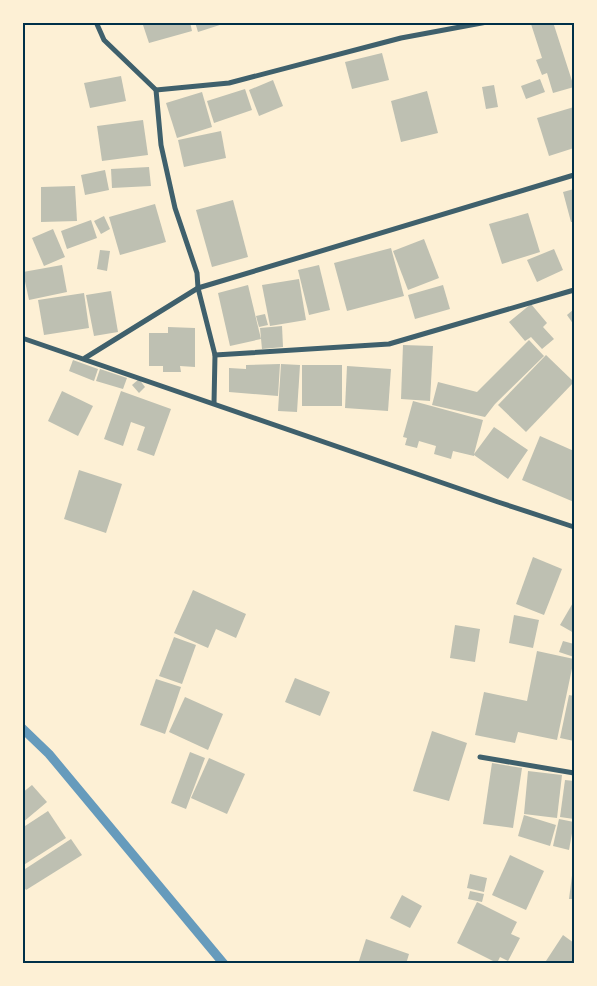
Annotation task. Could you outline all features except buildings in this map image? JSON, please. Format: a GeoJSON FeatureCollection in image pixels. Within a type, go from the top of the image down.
{"type":"FeatureCollection","features":[{"type":"Feature","properties":{"kind":"street"},"geometry":{"type":"LineString","coordinates":[[96,22],[104,40],[156,90],[161,146],[175,208],[197,273],[198,288],[215,355],[214,403]]}},
{"type":"Feature","properties":{"kind":"street"},"geometry":{"type":"LineString","coordinates":[[156,90],[230,83],[401,38],[487,22]]}},
{"type":"Feature","properties":{"kind":"street"},"geometry":{"type":"LineString","coordinates":[[85,358],[198,288],[574,175]]}},
{"type":"Feature","properties":{"kind":"street"},"geometry":{"type":"LineString","coordinates":[[215,355],[389,344],[574,290]]}},
{"type":"Feature","properties":{"kind":"street"},"geometry":{"type":"LineString","coordinates":[[22,338],[574,527]]}},
{"type":"Feature","properties":{"kind":"street"},"geometry":{"type":"LineString","coordinates":[[480,757],[574,773]]}},
{"type":"Feature","properties":{"kind":"waterway"},"geometry":{"type":"LineString","coordinates":[[22,728],[49,754],[224,964]]}}]}
